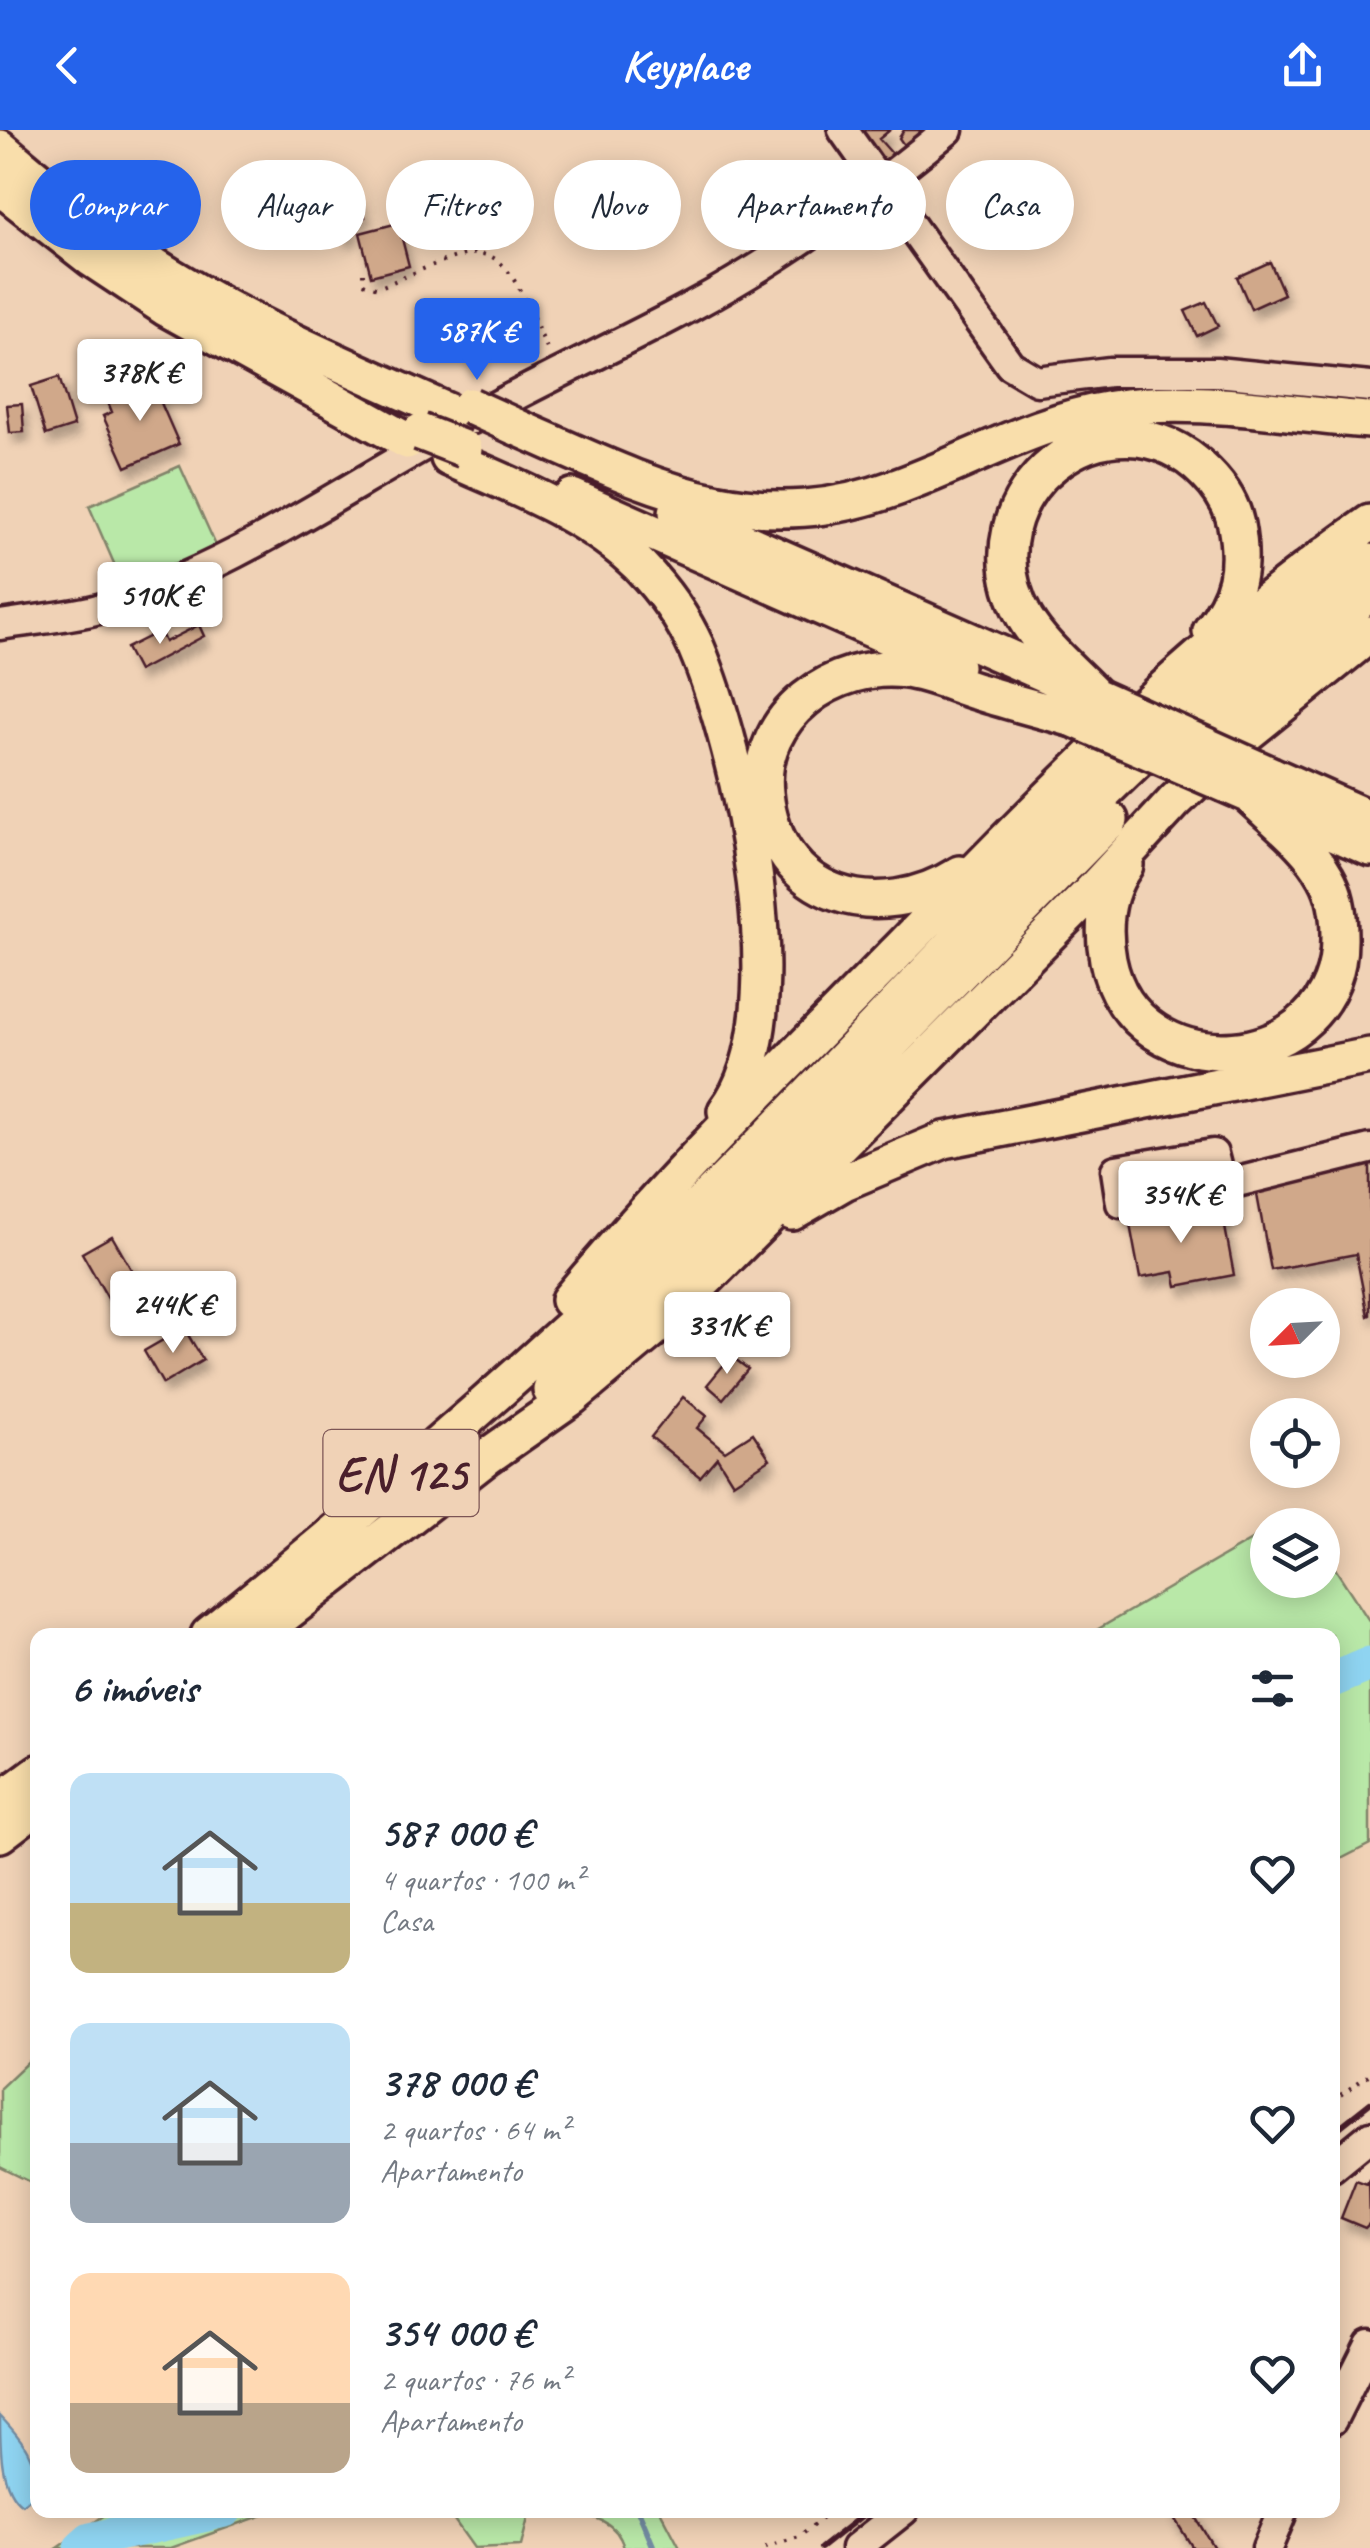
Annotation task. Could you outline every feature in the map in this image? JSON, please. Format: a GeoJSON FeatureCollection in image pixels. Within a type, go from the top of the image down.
{"type":"FeatureCollection","features":[{"type":"Feature","properties":{"kind":"main road"},"geometry":{"type":"LineString","coordinates":[[0,148],[66,204],[147,261],[243,316],[504,429],[1086,708],[1248,794],[1370,848]]}},
{"type":"Feature","properties":{"kind":"main road"},"geometry":{"type":"LineString","coordinates":[[0,188],[92,259],[166,308],[414,436],[1086,708],[1321,796],[1370,819]]}},
{"type":"Feature","properties":{"kind":"main road"},"geometry":{"type":"LineString","coordinates":[[504,429],[684,498],[735,509],[788,510],[846,503],[898,487],[1054,422],[1114,408],[1183,406],[1370,420]]}},
{"type":"Feature","properties":{"kind":"main road"},"geometry":{"type":"LineString","coordinates":[[648,1206],[1156,691],[1228,608],[1242,568],[1233,512],[1198,465],[1178,450],[1154,441],[1109,440],[1068,453],[1020,498],[1006,542],[1007,572],[1027,621],[1086,708]]}},
{"type":"Feature","properties":{"kind":"main road"},"geometry":{"type":"LineString","coordinates":[[456,453],[552,504],[639,565],[678,616],[712,690],[758,894],[764,955],[761,1010],[752,1062],[731,1105],[492,1392]]}},
{"type":"Feature","properties":{"kind":"main road"},"geometry":{"type":"LineString","coordinates":[[1156,691],[1305,568],[1370,523]]}},
{"type":"Feature","properties":{"kind":"main road"},"geometry":{"type":"LineString","coordinates":[[492,1392],[670,1232],[1191,706],[1289,622],[1370,562]]}},
{"type":"Feature","properties":{"kind":"main road"},"geometry":{"type":"LineString","coordinates":[[488,1456],[1142,786],[1231,705],[1370,593]]}},
{"type":"Feature","properties":{"kind":"main road"},"geometry":{"type":"LineString","coordinates":[[488,1456],[628,1352],[727,1260],[1176,801],[1246,734],[1370,634]]}},
{"type":"Feature","properties":{"kind":"main road"},"geometry":{"type":"LineString","coordinates":[[1008,838],[967,870],[916,897],[860,900],[825,890],[801,872],[772,823],[764,791],[778,732],[797,705],[818,687],[847,674],[904,670],[1086,708]]}},
{"type":"Feature","properties":{"kind":"main road"},"geometry":{"type":"LineString","coordinates":[[1176,801],[1121,870],[1110,897],[1104,930],[1109,964],[1120,994],[1142,1020],[1166,1038],[1198,1049],[1232,1052],[1264,1047],[1315,1011],[1332,983],[1340,954],[1339,918],[1329,881],[1311,853],[1248,794]]}},
{"type":"Feature","properties":{"kind":"main road"},"geometry":{"type":"LineString","coordinates":[[1321,796],[1370,808]]}},
{"type":"Feature","properties":{"kind":"main road"},"geometry":{"type":"LineString","coordinates":[[727,1260],[765,1229],[844,1182],[944,1140],[1370,1056]]}},
{"type":"Feature","properties":{"kind":"main road","name":"EN 125"},"geometry":{"type":"LineString","coordinates":[[218,1628],[310,1554],[492,1392]]}},
{"type":"Feature","properties":{"kind":"main road","name":"EN 125"},"geometry":{"type":"LineString","coordinates":[[267,1628],[488,1456]]}},
{"type":"Feature","properties":{"kind":"main road"},"geometry":{"type":"LineString","coordinates":[[0,1802],[30,1778]]}},
{"type":"Feature","properties":{"kind":"main road"},"geometry":{"type":"LineString","coordinates":[[0,1834],[30,1811]]}},
{"type":"Feature","properties":{"kind":"street"},"geometry":{"type":"LineString","coordinates":[[844,130],[867,160]]}},
{"type":"Feature","properties":{"kind":"street"},"geometry":{"type":"LineString","coordinates":[[912,160],[948,130]]}},
{"type":"Feature","properties":{"kind":"street"},"geometry":{"type":"LineString","coordinates":[[926,244],[1010,366],[1036,381],[1109,372],[1216,372],[1370,387]]}},
{"type":"Feature","properties":{"kind":"street"},"geometry":{"type":"LineString","coordinates":[[0,624],[102,608],[154,591],[301,518],[558,374],[693,306],[786,250]]}},
{"type":"Feature","properties":{"kind":"street"},"geometry":{"type":"LineString","coordinates":[[1231,1184],[1370,1149]]}},
{"type":"Feature","properties":{"kind":"street"},"geometry":{"type":"LineString","coordinates":[[0,1784],[30,1774]]}},
{"type":"Feature","properties":{"kind":"street"},"geometry":{"type":"LineString","coordinates":[[1340,2160],[1370,2136]]}},
{"type":"Feature","properties":{"kind":"street"},"geometry":{"type":"LineString","coordinates":[[1340,2404],[1370,2344]]}},
{"type":"Feature","properties":{"kind":"street"},"geometry":{"type":"LineString","coordinates":[[856,2548],[894,2518]]}},
{"type":"Feature","properties":{"kind":"street"},"geometry":{"type":"LineString","coordinates":[[1267,2548],[1280,2518]]}},
{"type":"Feature","properties":{"kind":"path"},"geometry":{"type":"LineString","coordinates":[[363,273],[363,283],[378,288],[461,253],[488,253],[507,265],[558,374]]}},
{"type":"Feature","properties":{"kind":"path"},"geometry":{"type":"LineString","coordinates":[[1340,2095],[1370,2074]]}},
{"type":"Feature","properties":{"kind":"path"},"geometry":{"type":"LineString","coordinates":[[765,2548],[799,2537],[822,2518]]}},
{"type":"Feature","properties":{"kind":"green space"},"geometry":{"type":"Polygon","coordinates":[[[180,466],[218,550],[126,591],[89,506],[180,466]]]}},
{"type":"Feature","properties":{"kind":"green space"},"geometry":{"type":"Polygon","coordinates":[[[1250,1541],[1250,1598],[1340,1598],[1340,1576],[1370,1622],[1370,1844],[1340,1859],[1340,1628],[1100,1628],[1250,1541]]]}},
{"type":"Feature","properties":{"kind":"green space"},"geometry":{"type":"Polygon","coordinates":[[[30,2060],[30,2182],[0,2167],[0,2088],[30,2060]]]}},
{"type":"Feature","properties":{"kind":"green space"},"geometry":{"type":"Polygon","coordinates":[[[100,2518],[255,2518],[171,2548],[57,2548],[100,2518]]]}},
{"type":"Feature","properties":{"kind":"green space"},"geometry":{"type":"Polygon","coordinates":[[[453,2518],[528,2518],[521,2546],[474,2548],[453,2518]]]}},
{"type":"Feature","properties":{"kind":"green space"},"geometry":{"type":"Polygon","coordinates":[[[596,2518],[664,2518],[680,2548],[624,2548],[620,2537],[596,2518]]]}},
{"type":"Feature","properties":{"kind":"water"},"geometry":{"type":"Polygon","coordinates":[[[0,2416],[30,2456],[30,2499],[22,2505],[9,2489],[1,2454],[0,2416]]]}},
{"type":"Feature","properties":{"kind":"building"},"geometry":{"type":"Polygon","coordinates":[[[853,130],[890,130],[879,139],[895,157],[879,160],[853,130]]]}},
{"type":"Feature","properties":{"kind":"building"},"geometry":{"type":"Polygon","coordinates":[[[904,130],[937,130],[908,151],[899,138],[904,130]]]}},
{"type":"Feature","properties":{"kind":"building"},"geometry":{"type":"Polygon","coordinates":[[[386,226],[386,250],[405,250],[409,266],[371,276],[364,250],[366,231],[386,226]]]}},
{"type":"Feature","properties":{"kind":"building"},"geometry":{"type":"Polygon","coordinates":[[[1270,262],[1284,294],[1251,309],[1237,277],[1270,262]]]}},
{"type":"Feature","properties":{"kind":"building"},"geometry":{"type":"Polygon","coordinates":[[[1206,302],[1218,326],[1197,336],[1185,311],[1206,302]]]}},
{"type":"Feature","properties":{"kind":"building"},"geometry":{"type":"Polygon","coordinates":[[[116,348],[133,360],[127,370],[110,357],[116,348]]]}},
{"type":"Feature","properties":{"kind":"building"},"geometry":{"type":"Polygon","coordinates":[[[59,377],[74,426],[46,435],[31,386],[59,377]]]}},
{"type":"Feature","properties":{"kind":"building"},"geometry":{"type":"Polygon","coordinates":[[[151,380],[179,444],[126,467],[103,416],[112,412],[107,400],[151,380]]]}},
{"type":"Feature","properties":{"kind":"building"},"geometry":{"type":"Polygon","coordinates":[[[22,404],[24,432],[10,433],[7,405],[22,404]]]}},
{"type":"Feature","properties":{"kind":"building"},"geometry":{"type":"Polygon","coordinates":[[[199,625],[204,636],[138,671],[126,648],[160,631],[165,642],[199,625]]]}},
{"type":"Feature","properties":{"kind":"building"},"geometry":{"type":"Polygon","coordinates":[[[1370,1163],[1368,1316],[1356,1254],[1271,1270],[1255,1184],[1370,1163]]]}},
{"type":"Feature","properties":{"kind":"building"},"geometry":{"type":"Polygon","coordinates":[[[1164,1207],[1166,1221],[1222,1211],[1234,1275],[1177,1286],[1174,1272],[1140,1278],[1128,1214],[1164,1207]]]}},
{"type":"Feature","properties":{"kind":"building"},"geometry":{"type":"Polygon","coordinates":[[[112,1236],[140,1285],[110,1302],[82,1253],[112,1236]]]}},
{"type":"Feature","properties":{"kind":"building"},"geometry":{"type":"Polygon","coordinates":[[[184,1328],[203,1360],[163,1384],[144,1351],[184,1328]]]}},
{"type":"Feature","properties":{"kind":"building"},"geometry":{"type":"Polygon","coordinates":[[[731,1356],[748,1369],[723,1399],[707,1385],[731,1356]]]}},
{"type":"Feature","properties":{"kind":"building"},"geometry":{"type":"Polygon","coordinates":[[[683,1397],[707,1416],[697,1428],[725,1451],[753,1433],[770,1459],[733,1483],[717,1457],[700,1477],[651,1437],[683,1397]]]}},
{"type":"Feature","properties":{"kind":"building"},"geometry":{"type":"Polygon","coordinates":[[[1369,2179],[1370,2223],[1365,2228],[1341,2218],[1356,2180],[1367,2184],[1369,2179]]]}},
{"type":"Feature","properties":{"kind":"building"},"geometry":{"type":"Polygon","coordinates":[[[1174,2518],[1196,2518],[1214,2548],[1193,2548],[1174,2518]]]}},
{"type":"Feature","properties":{"kind":"waterway"},"geometry":{"type":"LineString","coordinates":[[1340,1677],[1370,1664]]}},
{"type":"Feature","properties":{"kind":"waterway"},"geometry":{"type":"LineString","coordinates":[[81,2548],[90,2540],[189,2518]]}},
{"type":"Feature","properties":{"kind":"waterway"},"geometry":{"type":"LineString","coordinates":[[641,2518],[654,2548]]}},
{"type":"Feature","properties":{"kind":"railway"},"geometry":{"type":"LineString","coordinates":[[1340,2127],[1370,2103]]}},
{"type":"Feature","properties":{"kind":"railway"},"geometry":{"type":"LineString","coordinates":[[821,2548],[859,2518]]}}]}
